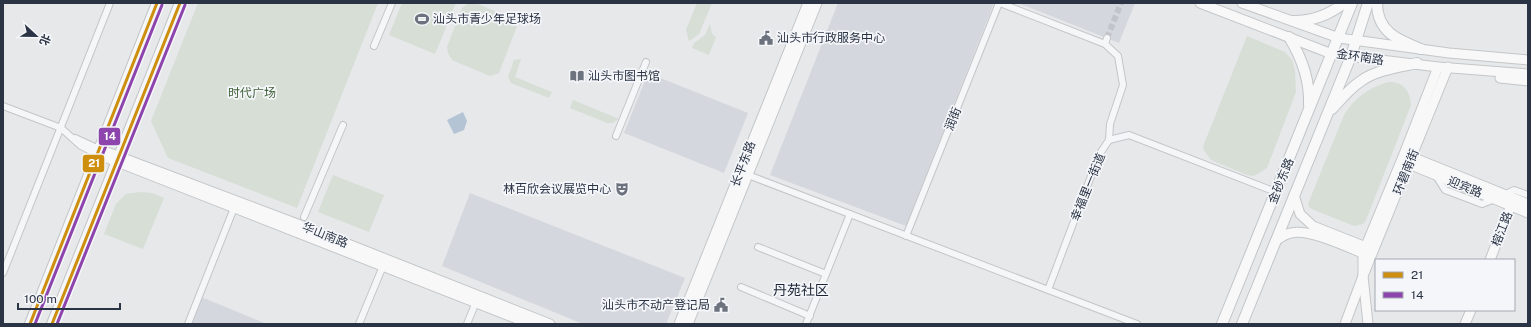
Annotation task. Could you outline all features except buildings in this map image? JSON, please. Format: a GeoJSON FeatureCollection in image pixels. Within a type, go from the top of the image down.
{"type":"FeatureCollection","features":[{"type":"Feature","properties":{"kind":"main road"},"geometry":{"type":"LineString","coordinates":[[30,324],[157,3]]}},
{"type":"Feature","properties":{"kind":"main road"},"geometry":{"type":"LineString","coordinates":[[52,324],[180,3]]}},
{"type":"Feature","properties":{"kind":"main road"},"geometry":{"type":"LineString","coordinates":[[1294,22],[1305,21],[1325,15],[1344,3]]}},
{"type":"Feature","properties":{"kind":"main road","name":"金砂东路"},"geometry":{"type":"LineString","coordinates":[[1222,324],[1352,3]]}},
{"type":"Feature","properties":{"kind":"main road","name":"金砂东路"},"geometry":{"type":"LineString","coordinates":[[1244,323],[1294,195],[1351,56],[1368,3]]}},
{"type":"Feature","properties":{"kind":"main road"},"geometry":{"type":"LineString","coordinates":[[1376,3],[1383,26],[1389,34],[1421,49]]}},
{"type":"Feature","properties":{"kind":"main road"},"geometry":{"type":"LineString","coordinates":[[1289,37],[1298,51],[1304,67],[1309,94],[1309,111]]}},
{"type":"Feature","properties":{"kind":"main road"},"geometry":{"type":"LineString","coordinates":[[1328,113],[1361,80],[1397,67],[1417,63]]}},
{"type":"Feature","properties":{"kind":"street"},"geometry":{"type":"LineString","coordinates":[[3,273],[110,3]]}},
{"type":"Feature","properties":{"kind":"street"},"geometry":{"type":"LineString","coordinates":[[374,46],[392,3]]}},
{"type":"Feature","properties":{"kind":"street","name":"长平东路"},"geometry":{"type":"LineString","coordinates":[[679,324],[808,3]]}},
{"type":"Feature","properties":{"kind":"street","name":"长平东路"},"geometry":{"type":"LineString","coordinates":[[688,324],[817,3]]}},
{"type":"Feature","properties":{"kind":"street","name":"润街"},"geometry":{"type":"LineString","coordinates":[[906,236],[999,3],[1106,41],[1118,56],[1123,85],[1110,124],[1109,140]]}},
{"type":"Feature","properties":{"kind":"street","name":"金环南路"},"geometry":{"type":"LineString","coordinates":[[1200,3],[1332,54],[1446,67],[1528,74]]}},
{"type":"Feature","properties":{"kind":"street","name":"金环南路"},"geometry":{"type":"LineString","coordinates":[[1242,3],[1339,38],[1421,49],[1528,60]]}},
{"type":"Feature","properties":{"kind":"street"},"geometry":{"type":"LineString","coordinates":[[616,136],[646,62]]}},
{"type":"Feature","properties":{"kind":"street"},"geometry":{"type":"LineString","coordinates":[[1446,67],[1461,74],[1528,81]]}},
{"type":"Feature","properties":{"kind":"street","name":"环碧南街"},"geometry":{"type":"LineString","coordinates":[[1345,324],[1363,276],[1368,251],[1446,67]]}},
{"type":"Feature","properties":{"kind":"street"},"geometry":{"type":"LineString","coordinates":[[3,106],[60,128],[72,136],[81,146],[98,152]]}},
{"type":"Feature","properties":{"kind":"street"},"geometry":{"type":"LineString","coordinates":[[304,216],[343,125]]}},
{"type":"Feature","properties":{"kind":"street","name":"幸福里一街道"},"geometry":{"type":"LineString","coordinates":[[1048,290],[1099,155],[1109,140],[1129,135],[1276,192]]}},
{"type":"Feature","properties":{"kind":"street","name":"华山南路"},"geometry":{"type":"LineString","coordinates":[[98,152],[308,228],[550,324]]}},
{"type":"Feature","properties":{"kind":"street","name":"华山南路"},"geometry":{"type":"LineString","coordinates":[[118,159],[234,208],[530,324]]}},
{"type":"Feature","properties":{"kind":"street","name":"迎宾路"},"geometry":{"type":"LineString","coordinates":[[1407,159],[1435,175],[1495,199],[1513,202]]}},
{"type":"Feature","properties":{"kind":"street","name":"迎宾路"},"geometry":{"type":"LineString","coordinates":[[1407,159],[1504,195],[1527,212]]}},
{"type":"Feature","properties":{"kind":"street"},"geometry":{"type":"LineString","coordinates":[[748,175],[1137,324]]}},
{"type":"Feature","properties":{"kind":"street"},"geometry":{"type":"LineString","coordinates":[[1504,195],[1514,190],[1528,195]]}},
{"type":"Feature","properties":{"kind":"street"},"geometry":{"type":"LineString","coordinates":[[1294,195],[1300,214],[1313,226],[1368,251]]}},
{"type":"Feature","properties":{"kind":"street","name":"榕江路"},"geometry":{"type":"LineString","coordinates":[[1490,259],[1513,202]]}},
{"type":"Feature","properties":{"kind":"street"},"geometry":{"type":"LineString","coordinates":[[188,324],[234,208]]}},
{"type":"Feature","properties":{"kind":"street"},"geometry":{"type":"LineString","coordinates":[[806,324],[850,214]]}},
{"type":"Feature","properties":{"kind":"street"},"geometry":{"type":"LineString","coordinates":[[1277,240],[1291,233],[1311,233],[1368,251]]}},
{"type":"Feature","properties":{"kind":"street"},"geometry":{"type":"LineString","coordinates":[[758,247],[826,274]]}},
{"type":"Feature","properties":{"kind":"street"},"geometry":{"type":"LineString","coordinates":[[359,324],[383,266]]}},
{"type":"Feature","properties":{"kind":"street"},"geometry":{"type":"LineString","coordinates":[[1363,276],[1368,324]]}},
{"type":"Feature","properties":{"kind":"street"},"geometry":{"type":"LineString","coordinates":[[741,287],[810,316]]}},
{"type":"Feature","properties":{"kind":"street"},"geometry":{"type":"LineString","coordinates":[[467,324],[476,302]]}},
{"type":"Feature","properties":{"kind":"street"},"geometry":{"type":"LineString","coordinates":[[1465,324],[1471,311]]}},
{"type":"Feature","properties":{"kind":"shaded area"},"geometry":{"type":"Polygon","coordinates":[[[838,3],[994,3],[906,226],[770,175],[838,3]]]}},
{"type":"Feature","properties":{"kind":"shaded area"},"geometry":{"type":"Polygon","coordinates":[[[1018,3],[1135,3],[1119,43],[1018,3]]]}},
{"type":"Feature","properties":{"kind":"shaded area"},"geometry":{"type":"Polygon","coordinates":[[[648,73],[748,113],[724,173],[624,133],[648,73]]]}},
{"type":"Feature","properties":{"kind":"shaded area"},"geometry":{"type":"Polygon","coordinates":[[[470,193],[685,278],[666,324],[583,324],[442,266],[470,193]]]}},
{"type":"Feature","properties":{"kind":"shaded area"},"geometry":{"type":"Polygon","coordinates":[[[201,297],[267,324],[190,324],[201,297]]]}},
{"type":"Feature","properties":{"kind":"green space","name":"时代广场"},"geometry":{"type":"Polygon","coordinates":[[[198,3],[378,3],[297,208],[168,158],[151,121],[198,3]]]}},
{"type":"Feature","properties":{"kind":"green space","name":"汕头市青少年足球场"},"geometry":{"type":"Polygon","coordinates":[[[402,3],[456,3],[435,54],[389,35],[402,3]]]}},
{"type":"Feature","properties":{"kind":"green space"},"geometry":{"type":"Polygon","coordinates":[[[469,3],[475,3],[514,19],[517,26],[499,73],[490,76],[452,60],[448,53],[447,47],[462,8],[469,3]]]}},
{"type":"Feature","properties":{"kind":"green space"},"geometry":{"type":"Polygon","coordinates":[[[697,3],[712,3],[699,34],[689,41],[686,30],[697,3]]]}},
{"type":"Feature","properties":{"kind":"green space"},"geometry":{"type":"Polygon","coordinates":[[[710,24],[712,34],[716,37],[709,55],[692,48],[694,43],[705,35],[710,24]]]}},
{"type":"Feature","properties":{"kind":"green space"},"geometry":{"type":"Polygon","coordinates":[[[1247,36],[1285,52],[1292,60],[1295,71],[1296,92],[1267,168],[1254,176],[1247,175],[1211,160],[1203,149],[1247,36]]]}},
{"type":"Feature","properties":{"kind":"green space"},"geometry":{"type":"Polygon","coordinates":[[[521,59],[515,77],[552,92],[549,98],[511,83],[508,77],[514,60],[521,59]]]}},
{"type":"Feature","properties":{"kind":"green space"},"geometry":{"type":"Polygon","coordinates":[[[1388,82],[1398,83],[1405,88],[1409,95],[1411,105],[1366,220],[1363,224],[1354,226],[1310,208],[1308,204],[1344,115],[1352,104],[1363,94],[1388,82]]]}},
{"type":"Feature","properties":{"kind":"green space"},"geometry":{"type":"Polygon","coordinates":[[[573,100],[619,119],[612,123],[607,123],[570,108],[573,100]]]}},
{"type":"Feature","properties":{"kind":"green space"},"geometry":{"type":"Polygon","coordinates":[[[333,175],[384,195],[369,232],[318,212],[333,175]]]}},
{"type":"Feature","properties":{"kind":"green space"},"geometry":{"type":"Polygon","coordinates":[[[140,192],[152,193],[164,198],[143,249],[104,234],[116,204],[126,194],[140,192]]]}},
{"type":"Feature","properties":{"kind":"water"},"geometry":{"type":"Polygon","coordinates":[[[463,112],[467,121],[464,130],[454,134],[447,120],[463,112]]]}},
{"type":"Feature","properties":{"kind":"tunnel"},"geometry":{"type":"LineString","coordinates":[[1107,38],[1121,3]]}},
{"type":"Feature","properties":{"kind":"transit line","name":"21"},"geometry":{"type":"LineString","coordinates":[[30,324],[157,3]]}},
{"type":"Feature","properties":{"kind":"transit line","name":"21"},"geometry":{"type":"LineString","coordinates":[[52,324],[180,3]]}},
{"type":"Feature","properties":{"kind":"transit line","name":"14"},"geometry":{"type":"LineString","coordinates":[[35,324],[162,5]]}},
{"type":"Feature","properties":{"kind":"transit line","name":"14"},"geometry":{"type":"LineString","coordinates":[[57,324],[185,5]]}},
{"type":"Feature","properties":{"kind":"place","name":"汕头市青少年足球场"},"geometry":{"type":"Point","coordinates":[422,19]}},
{"type":"Feature","properties":{"kind":"place","name":"汕头市行政服务中心"},"geometry":{"type":"Point","coordinates":[766,38]}},
{"type":"Feature","properties":{"kind":"place","name":"汕头市图书馆"},"geometry":{"type":"Point","coordinates":[577,76]}},
{"type":"Feature","properties":{"kind":"place","name":"林百欣会议展览中心"},"geometry":{"type":"Point","coordinates":[622,189]}},
{"type":"Feature","properties":{"kind":"place","name":"汕头市不动产登记局"},"geometry":{"type":"Point","coordinates":[721,305]}},
{"type":"Feature","properties":{"kind":"district","name":"丹苑社区"},"geometry":{"type":"Point","coordinates":[801,290]}}]}
